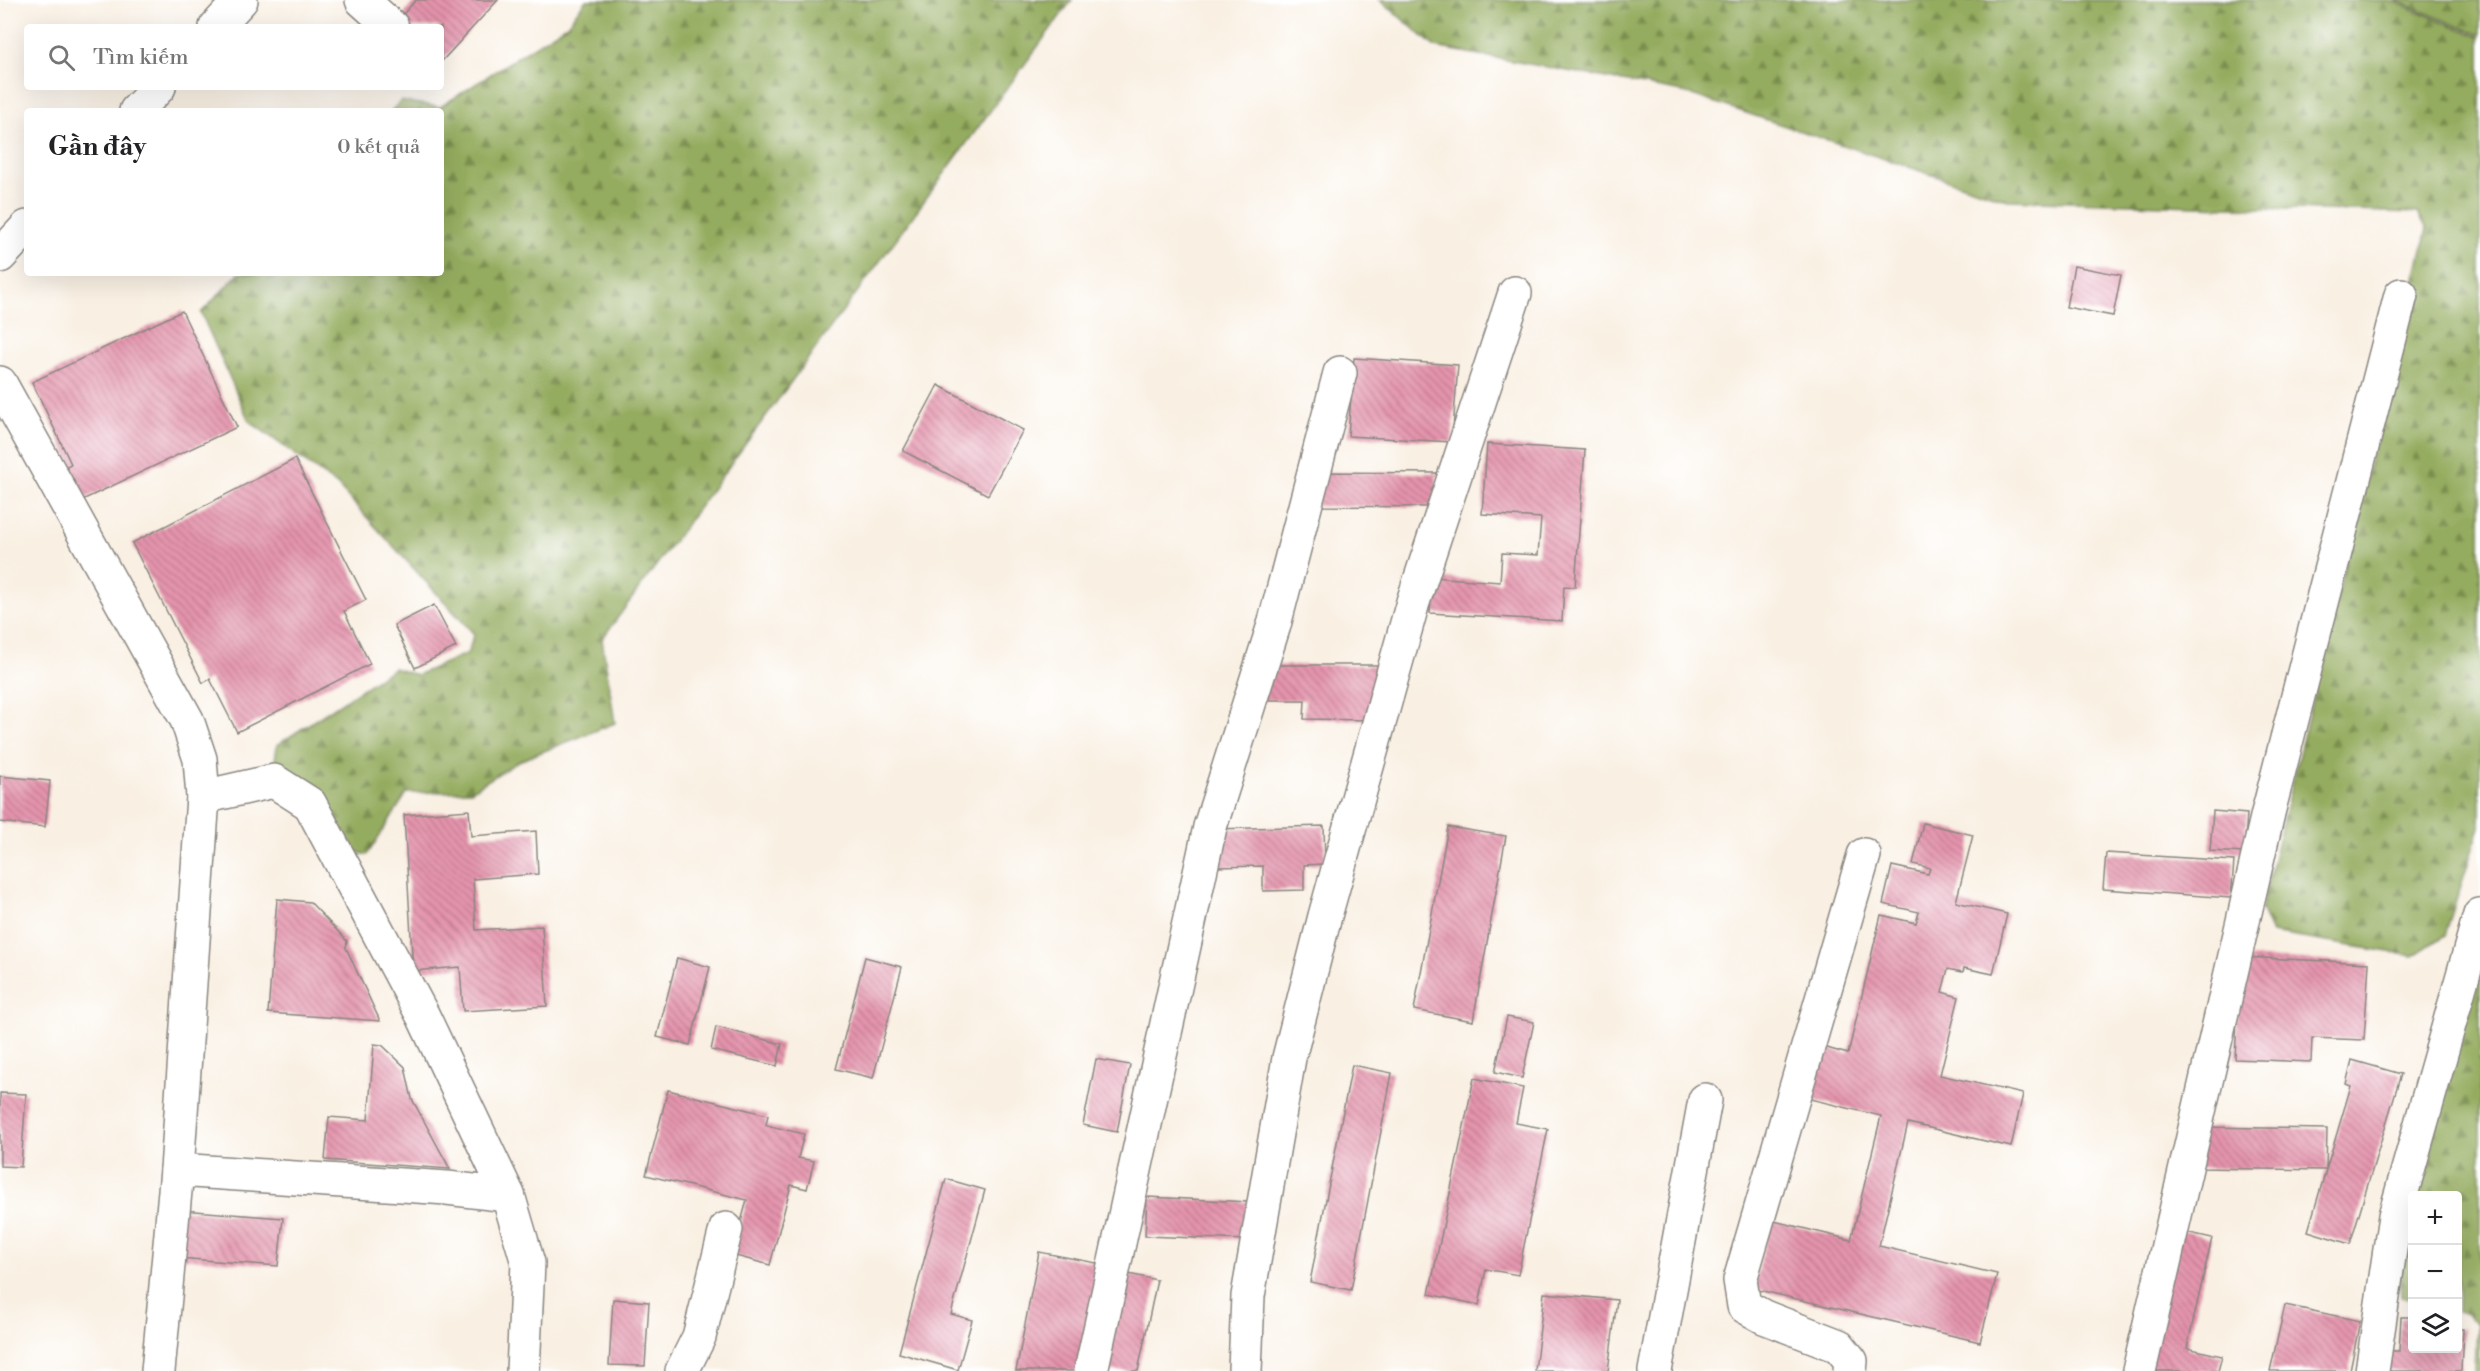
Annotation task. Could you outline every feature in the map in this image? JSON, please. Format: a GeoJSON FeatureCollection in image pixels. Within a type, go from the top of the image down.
{"type":"FeatureCollection","features":[{"type":"Feature","properties":{"kind":"street"},"geometry":{"type":"LineString","coordinates":[[219,24],[241,0]]}},
{"type":"Feature","properties":{"kind":"street"},"geometry":{"type":"LineString","coordinates":[[362,0],[389,24]]}},
{"type":"Feature","properties":{"kind":"street"},"geometry":{"type":"LineString","coordinates":[[139,108],[156,90]]}},
{"type":"Feature","properties":{"kind":"street"},"geometry":{"type":"LineString","coordinates":[[0,256],[24,230]]}},
{"type":"Feature","properties":{"kind":"street"},"geometry":{"type":"LineString","coordinates":[[1245,1371],[1248,1296],[1289,1058],[1328,905],[1413,603],[1515,293]]}},
{"type":"Feature","properties":{"kind":"street"},"geometry":{"type":"LineString","coordinates":[[2139,1371],[2268,813],[2401,296]]}},
{"type":"Feature","properties":{"kind":"street"},"geometry":{"type":"LineString","coordinates":[[1091,1371],[1210,827],[1274,625],[1340,372]]}},
{"type":"Feature","properties":{"kind":"street"},"geometry":{"type":"LineString","coordinates":[[0,383],[187,720],[200,759],[203,797],[177,1170],[158,1371]]}},
{"type":"Feature","properties":{"kind":"street"},"geometry":{"type":"LineString","coordinates":[[203,797],[274,781],[310,804],[423,1016],[508,1195],[528,1263],[523,1371]]}},
{"type":"Feature","properties":{"kind":"street"},"geometry":{"type":"LineString","coordinates":[[1850,1371],[1851,1361],[1839,1346],[1764,1317],[1744,1306],[1740,1280],[1864,855]]}},
{"type":"Feature","properties":{"kind":"street"},"geometry":{"type":"LineString","coordinates":[[2372,1371],[2395,1216],[2480,915]]}},
{"type":"Feature","properties":{"kind":"street"},"geometry":{"type":"LineString","coordinates":[[1655,1371],[1705,1100]]}},
{"type":"Feature","properties":{"kind":"street"},"geometry":{"type":"LineString","coordinates":[[177,1170],[447,1188],[508,1195]]}},
{"type":"Feature","properties":{"kind":"street"},"geometry":{"type":"LineString","coordinates":[[682,1371],[699,1337],[726,1229]]}},
{"type":"Feature","properties":{"kind":"green space"},"geometry":{"type":"Polygon","coordinates":[[[586,0],[1072,0],[602,639],[615,723],[519,761],[471,791],[407,793],[367,855],[351,850],[274,768],[277,745],[394,668],[417,675],[468,653],[474,634],[337,485],[249,421],[201,313],[236,276],[444,276],[444,108],[394,108],[401,101],[440,107],[567,25],[586,0]]]}},
{"type":"Feature","properties":{"kind":"green space"},"geometry":{"type":"Polygon","coordinates":[[[1380,0],[2390,0],[2480,37],[2480,827],[2445,935],[2413,956],[2272,933],[2261,909],[2427,229],[2418,213],[2008,200],[1683,92],[1435,47],[1380,0]]]}},
{"type":"Feature","properties":{"kind":"green space"},"geometry":{"type":"Polygon","coordinates":[[[2395,0],[2480,0],[2480,35],[2395,0]]]}},
{"type":"Feature","properties":{"kind":"green space"},"geometry":{"type":"Polygon","coordinates":[[[2480,943],[2480,1371],[2475,1371],[2477,1325],[2462,1312],[2462,1191],[2419,1191],[2480,943]]]}},
{"type":"Feature","properties":{"kind":"green space"},"geometry":{"type":"Polygon","coordinates":[[[2408,1235],[2408,1299],[2401,1297],[2399,1272],[2408,1235]]]}},
{"type":"Feature","properties":{"kind":"building"},"geometry":{"type":"Polygon","coordinates":[[[416,0],[498,0],[444,59],[444,24],[394,24],[416,0]]]}},
{"type":"Feature","properties":{"kind":"building"},"geometry":{"type":"Polygon","coordinates":[[[2074,266],[2121,275],[2113,316],[2066,307],[2074,266]]]}},
{"type":"Feature","properties":{"kind":"building"},"geometry":{"type":"Polygon","coordinates":[[[182,311],[237,427],[76,503],[60,469],[71,464],[32,382],[182,311]]]}},
{"type":"Feature","properties":{"kind":"building"},"geometry":{"type":"Polygon","coordinates":[[[1354,358],[1458,365],[1452,442],[1348,436],[1354,358]]]}},
{"type":"Feature","properties":{"kind":"building"},"geometry":{"type":"Polygon","coordinates":[[[938,385],[1023,430],[988,495],[903,451],[938,385]]]}},
{"type":"Feature","properties":{"kind":"building"},"geometry":{"type":"Polygon","coordinates":[[[1487,444],[1585,450],[1575,587],[1564,586],[1562,621],[1430,613],[1432,577],[1500,582],[1502,553],[1538,555],[1541,518],[1482,514],[1487,444]]]}},
{"type":"Feature","properties":{"kind":"building"},"geometry":{"type":"Polygon","coordinates":[[[295,459],[366,600],[344,611],[370,664],[237,732],[210,679],[203,683],[132,543],[295,459]]]}},
{"type":"Feature","properties":{"kind":"building"},"geometry":{"type":"Polygon","coordinates":[[[1318,472],[1437,473],[1436,507],[1317,506],[1318,472]]]}},
{"type":"Feature","properties":{"kind":"building"},"geometry":{"type":"Polygon","coordinates":[[[434,605],[456,647],[415,668],[394,625],[434,605]]]}},
{"type":"Feature","properties":{"kind":"building"},"geometry":{"type":"Polygon","coordinates":[[[1262,665],[1381,665],[1372,720],[1304,719],[1305,700],[1259,700],[1262,665]]]}},
{"type":"Feature","properties":{"kind":"building"},"geometry":{"type":"Polygon","coordinates":[[[0,776],[50,781],[45,827],[0,822],[0,776]]]}},
{"type":"Feature","properties":{"kind":"building"},"geometry":{"type":"Polygon","coordinates":[[[469,810],[471,836],[536,831],[538,874],[473,879],[476,930],[542,926],[547,1006],[463,1011],[460,967],[413,971],[404,815],[469,810]]]}},
{"type":"Feature","properties":{"kind":"building"},"geometry":{"type":"Polygon","coordinates":[[[2213,811],[2247,814],[2244,853],[2210,851],[2213,811]]]}},
{"type":"Feature","properties":{"kind":"building"},"geometry":{"type":"Polygon","coordinates":[[[1923,823],[1973,835],[1956,902],[2007,914],[1993,974],[1964,968],[1963,972],[1948,969],[1942,992],[1959,997],[1940,1075],[2023,1094],[2011,1147],[1908,1123],[1879,1246],[1997,1274],[1980,1342],[1754,1289],[1770,1220],[1851,1240],[1881,1116],[1810,1099],[1823,1047],[1848,1054],[1881,915],[1916,923],[1919,912],[1883,904],[1892,866],[1928,874],[1930,868],[1913,864],[1923,823]]]}},
{"type":"Feature","properties":{"kind":"building"},"geometry":{"type":"Polygon","coordinates":[[[1324,826],[1325,864],[1304,865],[1304,890],[1263,891],[1263,866],[1215,867],[1215,829],[1324,826]]]}},
{"type":"Feature","properties":{"kind":"building"},"geometry":{"type":"Polygon","coordinates":[[[1448,827],[1506,836],[1473,1021],[1414,1010],[1448,827]]]}},
{"type":"Feature","properties":{"kind":"building"},"geometry":{"type":"Polygon","coordinates":[[[2106,853],[2234,861],[2231,898],[2103,889],[2106,853]]]}},
{"type":"Feature","properties":{"kind":"building"},"geometry":{"type":"Polygon","coordinates":[[[277,899],[310,902],[347,941],[346,948],[380,1021],[268,1013],[277,899]]]}},
{"type":"Feature","properties":{"kind":"building"},"geometry":{"type":"Polygon","coordinates":[[[865,957],[902,967],[873,1078],[836,1069],[865,957]]]}},
{"type":"Feature","properties":{"kind":"building"},"geometry":{"type":"Polygon","coordinates":[[[2240,957],[2369,963],[2364,1040],[2312,1038],[2311,1062],[2235,1059],[2240,957]]]}},
{"type":"Feature","properties":{"kind":"building"},"geometry":{"type":"Polygon","coordinates":[[[677,958],[710,967],[690,1045],[657,1037],[677,958]]]}},
{"type":"Feature","properties":{"kind":"building"},"geometry":{"type":"Polygon","coordinates":[[[1507,1017],[1534,1022],[1522,1078],[1495,1072],[1507,1017]]]}},
{"type":"Feature","properties":{"kind":"building"},"geometry":{"type":"Polygon","coordinates":[[[716,1027],[782,1044],[777,1066],[711,1050],[716,1027]]]}},
{"type":"Feature","properties":{"kind":"building"},"geometry":{"type":"Polygon","coordinates":[[[374,1044],[382,1045],[405,1067],[412,1099],[450,1169],[325,1160],[329,1117],[368,1120],[374,1044]]]}},
{"type":"Feature","properties":{"kind":"building"},"geometry":{"type":"Polygon","coordinates":[[[1096,1059],[1130,1065],[1117,1132],[1083,1125],[1096,1059]]]}},
{"type":"Feature","properties":{"kind":"building"},"geometry":{"type":"Polygon","coordinates":[[[2352,1060],[2401,1074],[2350,1244],[2308,1231],[2351,1086],[2346,1084],[2352,1060]]]}},
{"type":"Feature","properties":{"kind":"building"},"geometry":{"type":"Polygon","coordinates":[[[1352,1065],[1392,1073],[1351,1290],[1310,1282],[1352,1065]]]}},
{"type":"Feature","properties":{"kind":"building"},"geometry":{"type":"Polygon","coordinates":[[[1474,1078],[1523,1088],[1516,1123],[1548,1129],[1518,1275],[1486,1269],[1479,1305],[1429,1294],[1474,1078]]]}},
{"type":"Feature","properties":{"kind":"building"},"geometry":{"type":"Polygon","coordinates":[[[668,1090],[768,1115],[766,1125],[804,1134],[798,1158],[814,1161],[807,1189],[791,1185],[770,1265],[732,1255],[747,1200],[646,1175],[668,1090]]]}},
{"type":"Feature","properties":{"kind":"building"},"geometry":{"type":"Polygon","coordinates":[[[0,1093],[26,1094],[21,1167],[0,1166],[0,1093]]]}},
{"type":"Feature","properties":{"kind":"building"},"geometry":{"type":"Polygon","coordinates":[[[2200,1127],[2327,1129],[2326,1170],[2199,1168],[2200,1127]]]}},
{"type":"Feature","properties":{"kind":"building"},"geometry":{"type":"Polygon","coordinates":[[[946,1179],[985,1190],[951,1314],[972,1320],[958,1370],[899,1353],[946,1179]]]}},
{"type":"Feature","properties":{"kind":"building"},"geometry":{"type":"Polygon","coordinates":[[[1147,1197],[1249,1202],[1247,1240],[1145,1236],[1147,1197]]]}},
{"type":"Feature","properties":{"kind":"building"},"geometry":{"type":"Polygon","coordinates":[[[182,1210],[283,1218],[278,1266],[178,1258],[182,1210]]]}},
{"type":"Feature","properties":{"kind":"building"},"geometry":{"type":"Polygon","coordinates":[[[2177,1230],[2212,1238],[2187,1348],[2222,1356],[2218,1371],[2145,1371],[2177,1230]]]}},
{"type":"Feature","properties":{"kind":"building"},"geometry":{"type":"Polygon","coordinates":[[[1039,1252],[1107,1265],[1087,1371],[1016,1371],[1039,1252]]]}},
{"type":"Feature","properties":{"kind":"building"},"geometry":{"type":"Polygon","coordinates":[[[1119,1272],[1157,1280],[1138,1371],[1098,1371],[1119,1272]]]}},
{"type":"Feature","properties":{"kind":"building"},"geometry":{"type":"Polygon","coordinates":[[[1544,1293],[1617,1300],[1608,1371],[1535,1371],[1544,1293]]]}},
{"type":"Feature","properties":{"kind":"building"},"geometry":{"type":"Polygon","coordinates":[[[613,1299],[649,1302],[645,1366],[609,1365],[613,1299]]]}},
{"type":"Feature","properties":{"kind":"building"},"geometry":{"type":"Polygon","coordinates":[[[2285,1305],[2360,1321],[2350,1371],[2270,1371],[2285,1305]]]}},
{"type":"Feature","properties":{"kind":"building"},"geometry":{"type":"Polygon","coordinates":[[[2401,1317],[2408,1317],[2408,1353],[2462,1353],[2461,1371],[2385,1371],[2386,1351],[2399,1351],[2401,1317]]]}}]}
